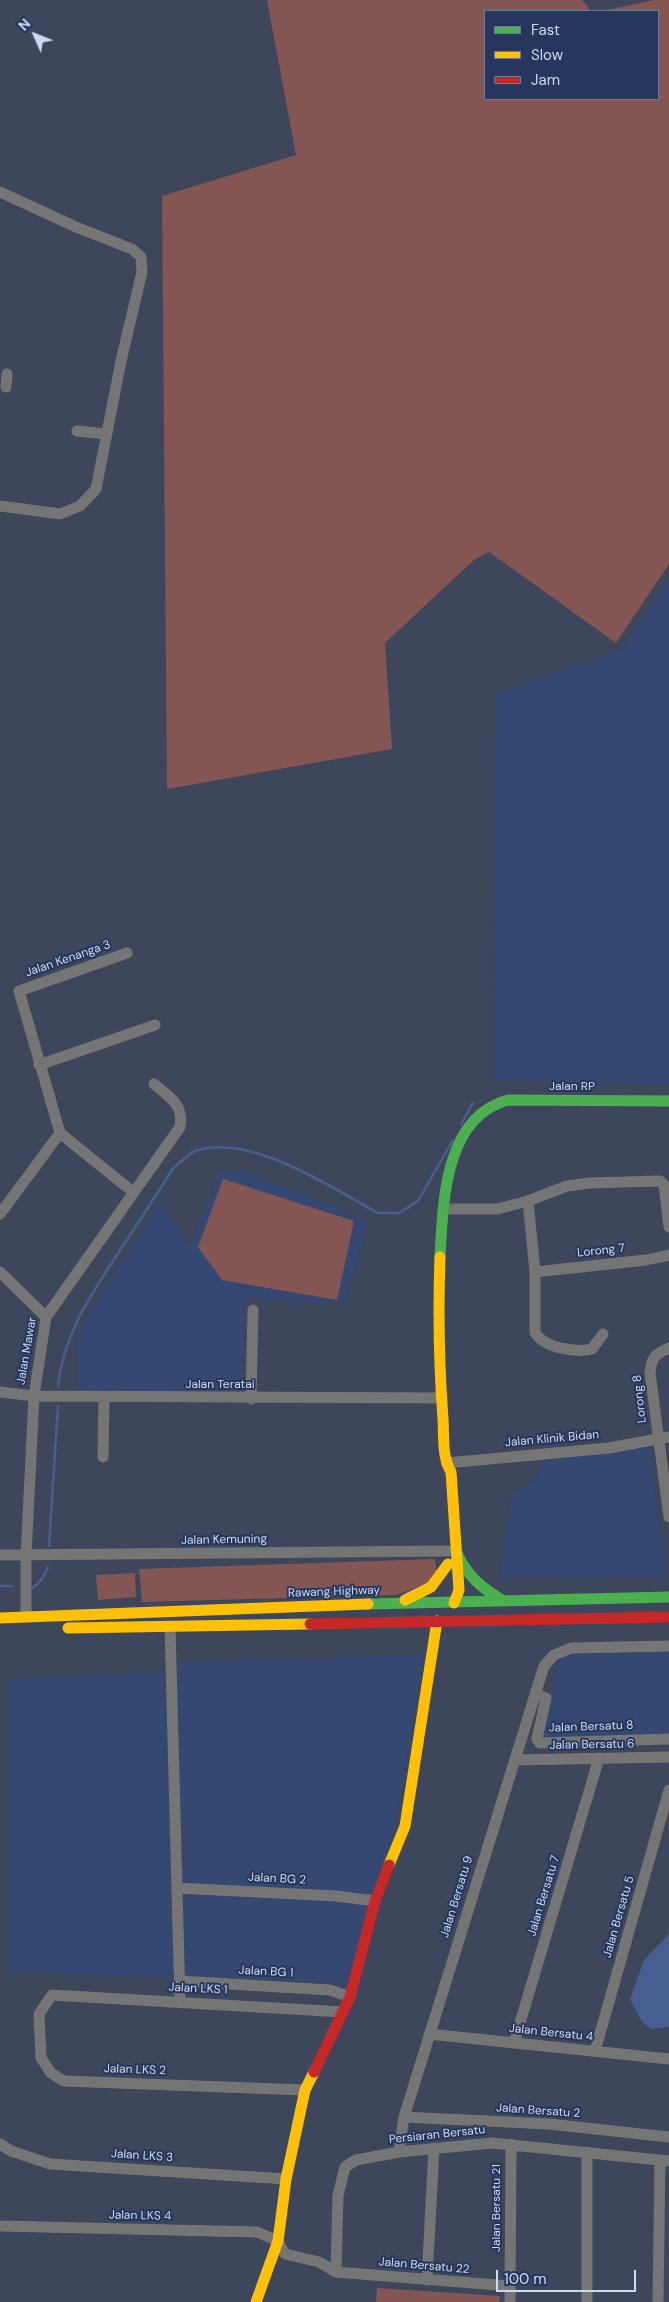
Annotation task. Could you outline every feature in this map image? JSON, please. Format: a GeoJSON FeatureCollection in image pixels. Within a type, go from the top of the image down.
{"type":"FeatureCollection","features":[{"type":"Feature","properties":{"kind":"main road","name":"Jalan RP"},"geometry":{"type":"LineString","coordinates":[[444,1209],[453,1164],[459,1145],[467,1129],[492,1104],[508,1100],[669,1102]]}},
{"type":"Feature","properties":{"kind":"main road"},"geometry":{"type":"LineString","coordinates":[[420,1622],[454,1603],[459,1590],[452,1551],[451,1472],[446,1463],[441,1398],[439,1338],[444,1209]]}},
{"type":"Feature","properties":{"kind":"main road"},"geometry":{"type":"LineString","coordinates":[[395,1603],[418,1596],[438,1581],[448,1564],[452,1551]]}},
{"type":"Feature","properties":{"kind":"main road"},"geometry":{"type":"LineString","coordinates":[[452,1551],[476,1586],[507,1602]]}},
{"type":"Feature","properties":{"kind":"main road"},"geometry":{"type":"LineString","coordinates":[[448,1564],[450,1590],[456,1613],[472,1621]]}},
{"type":"Feature","properties":{"kind":"main road","name":"Rawang Highway"},"geometry":{"type":"LineString","coordinates":[[0,1618],[395,1603],[669,1597]]}},
{"type":"Feature","properties":{"kind":"main road"},"geometry":{"type":"LineString","coordinates":[[55,1629],[669,1617]]}},
{"type":"Feature","properties":{"kind":"main road"},"geometry":{"type":"LineString","coordinates":[[256,2302],[278,2241],[286,2179],[305,2090],[350,1998],[375,1901],[405,1826],[437,1621]]}},
{"type":"Feature","properties":{"kind":"street"},"geometry":{"type":"LineString","coordinates":[[0,192],[76,227],[132,249],[140,257],[142,272],[121,361],[96,490],[80,506],[60,514],[0,506]]}},
{"type":"Feature","properties":{"kind":"street"},"geometry":{"type":"LineString","coordinates":[[6,387],[7,374]]}},
{"type":"Feature","properties":{"kind":"street"},"geometry":{"type":"LineString","coordinates":[[77,430],[107,434]]}},
{"type":"Feature","properties":{"kind":"street","name":"Jalan Kenanga 3"},"geometry":{"type":"LineString","coordinates":[[39,1065],[18,991],[127,953]]}},
{"type":"Feature","properties":{"kind":"street"},"geometry":{"type":"LineString","coordinates":[[133,1192],[60,1133],[39,1065],[155,1025]]}},
{"type":"Feature","properties":{"kind":"street","name":"Jalan Mawar"},"geometry":{"type":"LineString","coordinates":[[26,1617],[26,1556],[34,1396],[46,1318],[180,1127],[182,1116],[178,1104],[154,1084]]}},
{"type":"Feature","properties":{"kind":"street"},"geometry":{"type":"LineString","coordinates":[[0,1214],[60,1133]]}},
{"type":"Feature","properties":{"kind":"street"},"geometry":{"type":"LineString","coordinates":[[444,1209],[497,1209],[528,1201],[567,1186],[589,1183],[660,1181],[664,1185],[669,1228]]}},
{"type":"Feature","properties":{"kind":"street"},"geometry":{"type":"LineString","coordinates":[[528,1201],[534,1272],[535,1333],[540,1340],[549,1345],[585,1351],[592,1349],[603,1334]]}},
{"type":"Feature","properties":{"kind":"street","name":"Lorong 7"},"geometry":{"type":"LineString","coordinates":[[534,1272],[646,1260],[669,1255]]}},
{"type":"Feature","properties":{"kind":"street"},"geometry":{"type":"LineString","coordinates":[[0,1272],[46,1318]]}},
{"type":"Feature","properties":{"kind":"street"},"geometry":{"type":"LineString","coordinates":[[251,1399],[253,1310]]}},
{"type":"Feature","properties":{"kind":"street","name":"Lorong 8"},"geometry":{"type":"LineString","coordinates":[[669,1348],[656,1354],[651,1362],[650,1374],[664,1438],[669,1517]]}},
{"type":"Feature","properties":{"kind":"street","name":"Jalan Teratai"},"geometry":{"type":"LineString","coordinates":[[0,1392],[34,1396],[251,1399],[441,1398]]}},
{"type":"Feature","properties":{"kind":"street"},"geometry":{"type":"LineString","coordinates":[[102,1457],[104,1397]]}},
{"type":"Feature","properties":{"kind":"street","name":"Jalan Klinik Bidan"},"geometry":{"type":"LineString","coordinates":[[446,1463],[609,1448],[664,1438]]}},
{"type":"Feature","properties":{"kind":"street","name":"Jalan Kemuning"},"geometry":{"type":"LineString","coordinates":[[0,1555],[452,1551]]}},
{"type":"Feature","properties":{"kind":"street"},"geometry":{"type":"LineString","coordinates":[[170,1626],[180,2002]]}},
{"type":"Feature","properties":{"kind":"street","name":"Jalan Bersatu 9"},"geometry":{"type":"LineString","coordinates":[[399,2152],[404,2117],[544,1666],[554,1655],[571,1648],[669,1646]]}},
{"type":"Feature","properties":{"kind":"street","name":"Jalan Bersatu 8"},"geometry":{"type":"LineString","coordinates":[[536,1694],[546,1698],[537,1738],[540,1742],[669,1738]]}},
{"type":"Feature","properties":{"kind":"street","name":"Jalan Bersatu 6"},"geometry":{"type":"LineString","coordinates":[[515,1760],[669,1757]]}},
{"type":"Feature","properties":{"kind":"street","name":"Jalan Bersatu 7"},"geometry":{"type":"LineString","coordinates":[[514,2042],[599,1758]]}},
{"type":"Feature","properties":{"kind":"street","name":"Jalan Bersatu 5"},"geometry":{"type":"LineString","coordinates":[[595,2051],[669,1790]]}},
{"type":"Feature","properties":{"kind":"street","name":"Jalan BG 2"},"geometry":{"type":"LineString","coordinates":[[177,1888],[336,1896],[375,1901]]}},
{"type":"Feature","properties":{"kind":"street","name":"Jalan BG 1"},"geometry":{"type":"LineString","coordinates":[[179,1981],[330,1990],[350,1998]]}},
{"type":"Feature","properties":{"kind":"street","name":"Jalan LKS 1"},"geometry":{"type":"LineString","coordinates":[[52,1995],[343,2012]]}},
{"type":"Feature","properties":{"kind":"street","name":"Jalan LKS 2"},"geometry":{"type":"LineString","coordinates":[[52,1995],[39,2014],[41,2058],[51,2073],[64,2082],[305,2090]]}},
{"type":"Feature","properties":{"kind":"street","name":"Jalan Bersatu 4"},"geometry":{"type":"LineString","coordinates":[[429,2034],[669,2059]]}},
{"type":"Feature","properties":{"kind":"street","name":"Jalan Bersatu 2"},"geometry":{"type":"LineString","coordinates":[[404,2117],[549,2124],[669,2137]]}},
{"type":"Feature","properties":{"kind":"street","name":"Jalan LKS 3"},"geometry":{"type":"LineString","coordinates":[[0,2144],[11,2151],[50,2164],[286,2179]]}},
{"type":"Feature","properties":{"kind":"street","name":"Persiaran Bersatu"},"geometry":{"type":"LineString","coordinates":[[336,2272],[338,2195],[344,2168],[356,2160],[434,2148],[474,2144],[511,2144],[665,2161]]}},
{"type":"Feature","properties":{"kind":"street","name":"Jalan Bersatu 21"},"geometry":{"type":"LineString","coordinates":[[510,2302],[511,2144]]}},
{"type":"Feature","properties":{"kind":"street"},"geometry":{"type":"LineString","coordinates":[[427,2280],[434,2148]]}},
{"type":"Feature","properties":{"kind":"street"},"geometry":{"type":"LineString","coordinates":[[586,2302],[587,2152]]}},
{"type":"Feature","properties":{"kind":"street"},"geometry":{"type":"LineString","coordinates":[[658,2302],[664,2259],[665,2161]]}},
{"type":"Feature","properties":{"kind":"street","name":"Jalan LKS 4"},"geometry":{"type":"LineString","coordinates":[[0,2226],[257,2232],[278,2241]]}},
{"type":"Feature","properties":{"kind":"street"},"geometry":{"type":"LineString","coordinates":[[278,2241],[285,2254],[319,2262],[336,2272]]}},
{"type":"Feature","properties":{"kind":"street","name":"Jalan Bersatu 22"},"geometry":{"type":"LineString","coordinates":[[336,2272],[510,2286]]}},
{"type":"Feature","properties":{"kind":"shaded area"},"geometry":{"type":"Polygon","coordinates":[[[267,0],[582,0],[590,10],[484,10],[484,100],[659,100],[659,10],[607,10],[654,0],[669,0],[669,564],[616,643],[489,552],[474,560],[385,643],[392,749],[167,789],[162,196],[296,155],[267,0]]]}},
{"type":"Feature","properties":{"kind":"shaded area"},"geometry":{"type":"Polygon","coordinates":[[[669,579],[669,1085],[494,1080],[495,694],[619,651],[669,579]]]}},
{"type":"Feature","properties":{"kind":"shaded area"},"geometry":{"type":"Polygon","coordinates":[[[243,1170],[369,1222],[343,1305],[245,1298],[241,1392],[77,1390],[78,1336],[91,1310],[160,1202],[190,1247],[219,1172],[243,1170]]]}},
{"type":"Feature","properties":{"kind":"shaded area"},"geometry":{"type":"Polygon","coordinates":[[[223,1179],[354,1221],[337,1300],[222,1280],[198,1247],[223,1179]]]}},
{"type":"Feature","properties":{"kind":"shaded area"},"geometry":{"type":"Polygon","coordinates":[[[650,1441],[665,1578],[500,1577],[511,1495],[534,1480],[547,1455],[650,1441]]]}},
{"type":"Feature","properties":{"kind":"shaded area"},"geometry":{"type":"Polygon","coordinates":[[[435,1559],[437,1573],[429,1583],[396,1595],[142,1602],[139,1569],[435,1559]]]}},
{"type":"Feature","properties":{"kind":"shaded area"},"geometry":{"type":"Polygon","coordinates":[[[135,1573],[136,1597],[98,1600],[96,1575],[135,1573]]]}},
{"type":"Feature","properties":{"kind":"shaded area"},"geometry":{"type":"Polygon","coordinates":[[[669,1649],[669,1736],[541,1739],[559,1656],[573,1652],[669,1649]]]}},
{"type":"Feature","properties":{"kind":"shaded area"},"geometry":{"type":"Polygon","coordinates":[[[424,1655],[396,1826],[367,1907],[348,1983],[184,1977],[177,1662],[424,1655]]]}},
{"type":"Feature","properties":{"kind":"shaded area"},"geometry":{"type":"Polygon","coordinates":[[[166,1672],[175,1978],[9,1971],[10,1679],[166,1672]]]}},
{"type":"Feature","properties":{"kind":"shaded area"},"geometry":{"type":"Polygon","coordinates":[[[669,1934],[669,2027],[651,2029],[642,2022],[630,1999],[644,1960],[669,1934]]]}},
{"type":"Feature","properties":{"kind":"shaded area"},"geometry":{"type":"Polygon","coordinates":[[[377,2288],[500,2296],[499,2302],[376,2302],[377,2288]]]}},
{"type":"Feature","properties":{"kind":"waterway"},"geometry":{"type":"LineString","coordinates":[[461,1124],[473,1103]]}},
{"type":"Feature","properties":{"kind":"waterway"},"geometry":{"type":"LineString","coordinates":[[58,1386],[66,1350],[79,1317],[88,1301],[174,1167],[192,1152],[216,1147],[240,1149],[265,1156],[314,1177],[378,1213],[399,1213],[418,1201],[453,1140]]}},
{"type":"Feature","properties":{"kind":"waterway"},"geometry":{"type":"LineString","coordinates":[[49,1546],[58,1406]]}},
{"type":"Feature","properties":{"kind":"waterway"},"geometry":{"type":"LineString","coordinates":[[33,1588],[42,1579],[48,1567]]}},
{"type":"Feature","properties":{"kind":"waterway"},"geometry":{"type":"LineString","coordinates":[[0,1586],[12,1586]]}},
{"type":"Feature","properties":{"kind":"traffic: fast"},"geometry":{"type":"LineString","coordinates":[[440,1257],[443,1212],[451,1165],[459,1143],[471,1124],[487,1109],[508,1100],[669,1101]]}},
{"type":"Feature","properties":{"kind":"traffic: fast"},"geometry":{"type":"LineString","coordinates":[[456,1551],[470,1574],[488,1591],[504,1601]]}},
{"type":"Feature","properties":{"kind":"traffic: fast"},"geometry":{"type":"LineString","coordinates":[[368,1604],[669,1597]]}},
{"type":"Feature","properties":{"kind":"traffic: slow"},"geometry":{"type":"LineString","coordinates":[[440,1257],[439,1338],[444,1440],[446,1460],[451,1472],[459,1590],[454,1603]]}},
{"type":"Feature","properties":{"kind":"traffic: slow"},"geometry":{"type":"LineString","coordinates":[[405,1600],[431,1587],[448,1564]]}},
{"type":"Feature","properties":{"kind":"traffic: slow"},"geometry":{"type":"LineString","coordinates":[[0,1618],[368,1604]]}},
{"type":"Feature","properties":{"kind":"traffic: slow"},"geometry":{"type":"LineString","coordinates":[[389,1865],[405,1826],[437,1621]]}},
{"type":"Feature","properties":{"kind":"traffic: slow"},"geometry":{"type":"LineString","coordinates":[[68,1628],[310,1624]]}},
{"type":"Feature","properties":{"kind":"traffic: slow"},"geometry":{"type":"LineString","coordinates":[[256,2302],[278,2241],[286,2179],[305,2090],[314,2072]]}},
{"type":"Feature","properties":{"kind":"traffic: jam"},"geometry":{"type":"LineString","coordinates":[[310,1624],[669,1617]]}},
{"type":"Feature","properties":{"kind":"traffic: jam"},"geometry":{"type":"LineString","coordinates":[[314,2072],[350,1997],[375,1901],[389,1865]]}}]}
